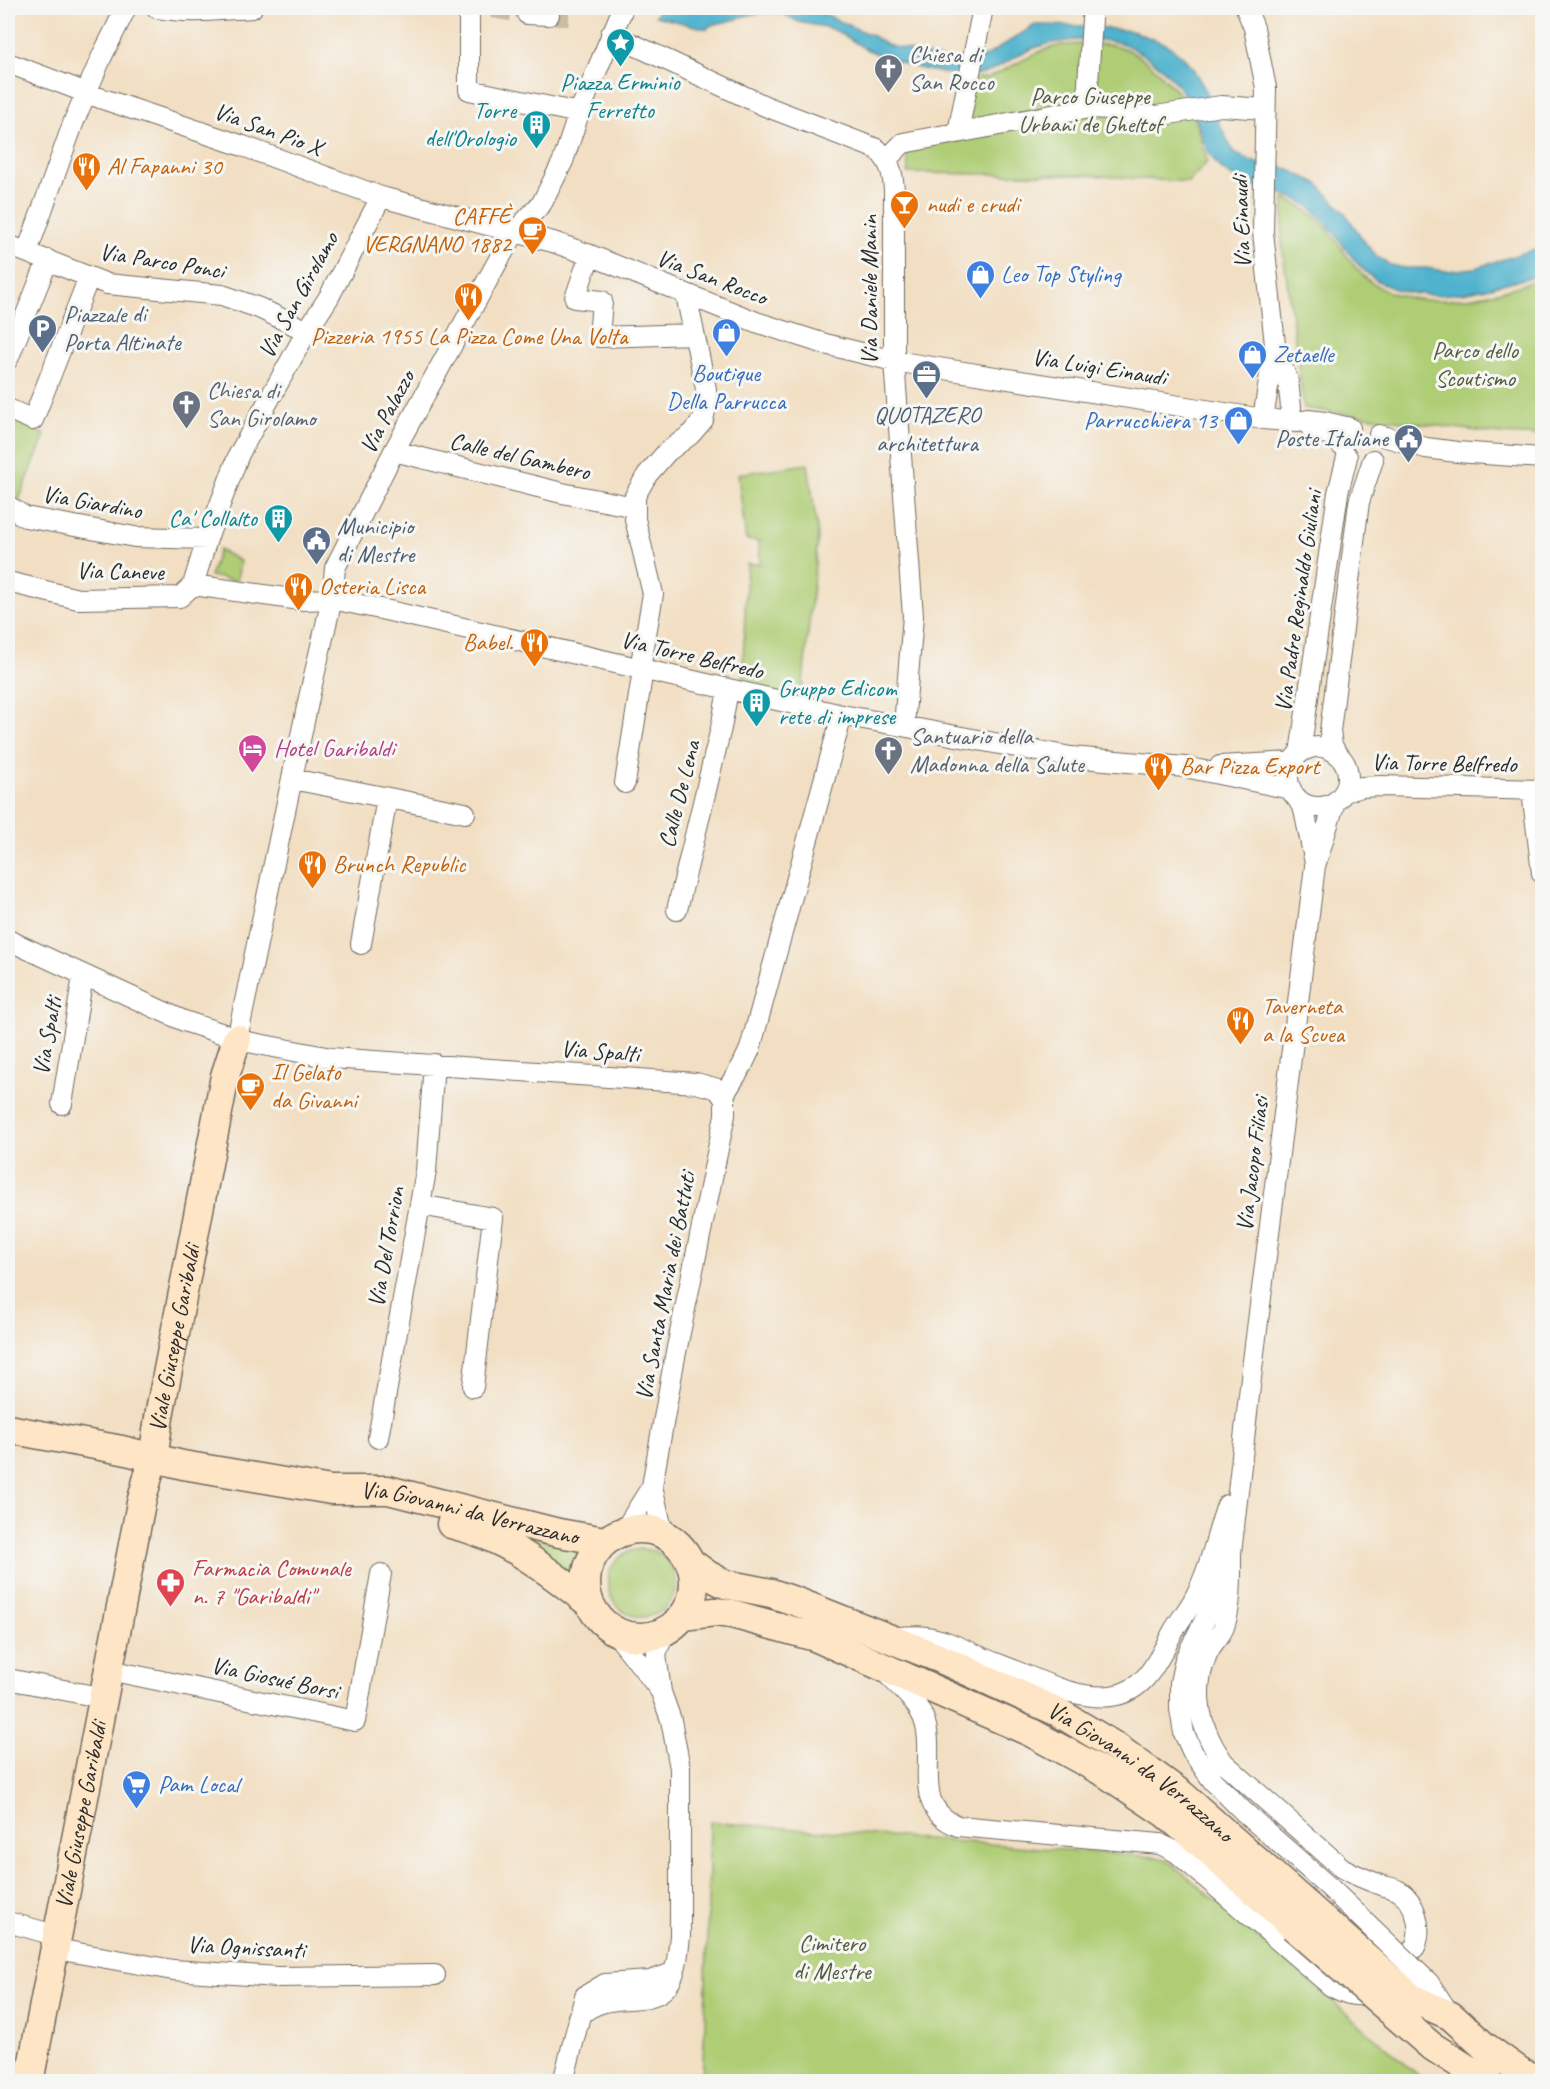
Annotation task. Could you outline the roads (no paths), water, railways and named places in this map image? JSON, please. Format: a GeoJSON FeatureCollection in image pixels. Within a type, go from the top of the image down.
{"type":"FeatureCollection","features":[{"type":"Feature","properties":{"kind":"main road","name":"Viale Giuseppe Garibaldi"},"geometry":{"type":"LineString","coordinates":[[29,2082],[141,1503],[153,1458],[160,1411],[223,1087],[237,1039]]}},
{"type":"Feature","properties":{"kind":"main road","name":"Via Giovanni da Verrazzano"},"geometry":{"type":"LineString","coordinates":[[8,1429],[183,1465],[331,1490],[388,1491],[559,1533],[614,1536]]}},
{"type":"Feature","properties":{"kind":"main road","name":"Via Giovanni da Verrazzano"},"geometry":{"type":"LineString","coordinates":[[331,1490],[384,1509],[468,1528],[493,1538],[544,1567],[589,1603]]}},
{"type":"Feature","properties":{"kind":"main road"},"geometry":{"type":"LineString","coordinates":[[639,1528],[655,1530],[668,1536],[682,1548],[690,1562],[694,1576],[694,1590],[690,1604],[674,1624],[648,1637],[631,1636],[614,1631],[596,1614],[589,1603],[586,1586],[587,1569],[594,1553],[614,1536],[639,1528]]}},
{"type":"Feature","properties":{"kind":"main road","name":"Via Giovanni da Verrazzano"},"geometry":{"type":"LineString","coordinates":[[690,1562],[725,1584],[771,1593],[801,1603],[1031,1699],[1058,1712],[1116,1747],[1209,1817],[1301,1916],[1430,2045],[1488,2082]]}},
{"type":"Feature","properties":{"kind":"main road","name":"Via Giovanni da Verrazzano"},"geometry":{"type":"LineString","coordinates":[[674,1624],[715,1612],[732,1614],[815,1637],[1030,1732],[1105,1773],[1173,1820],[1413,1999],[1451,2016],[1484,2046],[1532,2078]]}},
{"type":"Feature","properties":{"kind":"main road"},"geometry":{"type":"LineString","coordinates":[[1430,2045],[1469,2082]]}},
{"type":"Feature","properties":{"kind":"street"},"geometry":{"type":"LineString","coordinates":[[27,252],[86,92],[126,8]]}},
{"type":"Feature","properties":{"kind":"street"},"geometry":{"type":"LineString","coordinates":[[158,8],[177,12],[198,12],[252,8]]}},
{"type":"Feature","properties":{"kind":"street"},"geometry":{"type":"LineString","coordinates":[[469,8],[469,90],[579,113]]}},
{"type":"Feature","properties":{"kind":"street"},"geometry":{"type":"LineString","coordinates":[[515,232],[542,203],[562,161],[605,36],[623,8]]}},
{"type":"Feature","properties":{"kind":"street"},"geometry":{"type":"LineString","coordinates":[[958,132],[983,8]]}},
{"type":"Feature","properties":{"kind":"street","name":"Via Einaudi"},"geometry":{"type":"LineString","coordinates":[[1246,8],[1254,27],[1266,88],[1263,217],[1276,354]]}},
{"type":"Feature","properties":{"kind":"street"},"geometry":{"type":"LineString","coordinates":[[527,14],[549,15]]}},
{"type":"Feature","properties":{"kind":"street"},"geometry":{"type":"LineString","coordinates":[[1089,108],[1088,84],[1092,20]]}},
{"type":"Feature","properties":{"kind":"street"},"geometry":{"type":"LineString","coordinates":[[605,36],[765,106],[877,149],[887,159],[903,143],[1089,108],[1109,109],[1130,115],[1156,116],[1221,106],[1265,118]]}},
{"type":"Feature","properties":{"kind":"street","name":"Via San Pio X"},"geometry":{"type":"LineString","coordinates":[[8,63],[381,197],[515,232]]}},
{"type":"Feature","properties":{"kind":"street","name":"Via Daniele Manin"},"geometry":{"type":"LineString","coordinates":[[887,159],[893,174],[894,191],[894,361],[913,616],[904,726]]}},
{"type":"Feature","properties":{"kind":"street","name":"Via San Girolamo"},"geometry":{"type":"LineString","coordinates":[[193,585],[207,539],[239,454],[328,297],[381,197]]}},
{"type":"Feature","properties":{"kind":"street","name":"Via San Rocco"},"geometry":{"type":"LineString","coordinates":[[515,232],[590,255],[756,322],[825,344],[894,361]]}},
{"type":"Feature","properties":{"kind":"street","name":"Via Palazzo"},"geometry":{"type":"LineString","coordinates":[[332,599],[335,568],[394,451],[515,232]]}},
{"type":"Feature","properties":{"kind":"street","name":"Via Parco Ponci"},"geometry":{"type":"LineString","coordinates":[[8,245],[107,284],[222,295],[260,308],[307,332]]}},
{"type":"Feature","properties":{"kind":"street"},"geometry":{"type":"LineString","coordinates":[[590,255],[575,298],[602,301],[600,337],[694,334]]}},
{"type":"Feature","properties":{"kind":"street"},"geometry":{"type":"LineString","coordinates":[[8,359],[48,260]]}},
{"type":"Feature","properties":{"kind":"street"},"geometry":{"type":"LineString","coordinates":[[8,409],[33,420],[89,277]]}},
{"type":"Feature","properties":{"kind":"street"},"geometry":{"type":"LineString","coordinates":[[625,783],[653,594],[635,519],[635,496],[647,475],[667,452],[690,435],[703,420],[706,407],[706,389],[686,295]]}},
{"type":"Feature","properties":{"kind":"street"},"geometry":{"type":"LineString","coordinates":[[1263,419],[1272,362],[1276,354]]}},
{"type":"Feature","properties":{"kind":"street"},"geometry":{"type":"LineString","coordinates":[[1276,354],[1288,380],[1293,422]]}},
{"type":"Feature","properties":{"kind":"street","name":"Via Luigi Einaudi"},"geometry":{"type":"LineString","coordinates":[[894,361],[1293,422],[1306,429],[1331,435],[1346,444]]}},
{"type":"Feature","properties":{"kind":"street"},"geometry":{"type":"LineString","coordinates":[[1379,435],[1381,449],[1373,460],[1368,463],[1356,463],[1346,444],[1363,425],[1369,426],[1379,435],[1426,448],[1457,453],[1542,458]]}},
{"type":"Feature","properties":{"kind":"street","name":"Via Padre Reginaldo Giuliani"},"geometry":{"type":"LineString","coordinates":[[1296,757],[1346,444]]}},
{"type":"Feature","properties":{"kind":"street","name":"Calle del Gambero"},"geometry":{"type":"LineString","coordinates":[[394,451],[562,493],[635,507]]}},
{"type":"Feature","properties":{"kind":"street","name":"Via Padre Reginaldo Giuliani"},"geometry":{"type":"LineString","coordinates":[[1337,754],[1329,731],[1359,502],[1373,460]]}},
{"type":"Feature","properties":{"kind":"street","name":"Via Giardino"},"geometry":{"type":"LineString","coordinates":[[8,506],[25,517],[135,537],[207,539]]}},
{"type":"Feature","properties":{"kind":"street","name":"Via Caneve"},"geometry":{"type":"LineString","coordinates":[[8,582],[78,599],[180,597],[193,585]]}},
{"type":"Feature","properties":{"kind":"street"},"geometry":{"type":"LineString","coordinates":[[193,585],[307,599],[332,599]]}},
{"type":"Feature","properties":{"kind":"street","name":"Via Torre Belfredo"},"geometry":{"type":"LineString","coordinates":[[332,599],[842,715],[1071,757],[1185,767],[1269,764],[1296,757]]}},
{"type":"Feature","properties":{"kind":"street","name":"Viale Giuseppe Garibaldi"},"geometry":{"type":"LineString","coordinates":[[237,1039],[332,599]]}},
{"type":"Feature","properties":{"kind":"street","name":"Calle De Lena"},"geometry":{"type":"LineString","coordinates":[[677,910],[722,728],[728,690]]}},
{"type":"Feature","properties":{"kind":"street"},"geometry":{"type":"LineString","coordinates":[[723,1096],[742,1066],[750,1048],[842,715]]}},
{"type":"Feature","properties":{"kind":"street"},"geometry":{"type":"LineString","coordinates":[[1319,747],[1337,754],[1345,763],[1348,773],[1339,797],[1318,807],[1309,805],[1294,794],[1289,772],[1296,757],[1309,748],[1319,747]]}},
{"type":"Feature","properties":{"kind":"street","name":"Via Torre Belfredo"},"geometry":{"type":"LineString","coordinates":[[1185,767],[1294,794]]}},
{"type":"Feature","properties":{"kind":"street"},"geometry":{"type":"LineString","coordinates":[[292,779],[465,813]]}},
{"type":"Feature","properties":{"kind":"street","name":"Via Torre Belfredo"},"geometry":{"type":"LineString","coordinates":[[1339,797],[1362,787],[1380,786],[1537,791]]}},
{"type":"Feature","properties":{"kind":"street"},"geometry":{"type":"LineString","coordinates":[[1537,791],[1542,873]]}},
{"type":"Feature","properties":{"kind":"street","name":"Via Jacopo Filiasi"},"geometry":{"type":"LineString","coordinates":[[1294,794],[1304,810],[1315,871]]}},
{"type":"Feature","properties":{"kind":"street","name":"Via Jacopo Filiasi"},"geometry":{"type":"LineString","coordinates":[[1241,1468],[1315,871],[1339,797]]}},
{"type":"Feature","properties":{"kind":"street"},"geometry":{"type":"LineString","coordinates":[[361,944],[387,798]]}},
{"type":"Feature","properties":{"kind":"street","name":"Via Spalti"},"geometry":{"type":"LineString","coordinates":[[8,940],[184,1021],[237,1039],[331,1058],[696,1083],[716,1087],[723,1096]]}},
{"type":"Feature","properties":{"kind":"street","name":"Via Spalti"},"geometry":{"type":"LineString","coordinates":[[62,1104],[83,976]]}},
{"type":"Feature","properties":{"kind":"street","name":"Via Del Torrion"},"geometry":{"type":"LineString","coordinates":[[378,1438],[426,1171],[434,1064]]}},
{"type":"Feature","properties":{"kind":"street","name":"Via Santa Maria dei Battuti"},"geometry":{"type":"LineString","coordinates":[[668,1536],[661,1525],[652,1486],[676,1352],[725,1115],[726,1104],[723,1096]]}},
{"type":"Feature","properties":{"kind":"street"},"geometry":{"type":"LineString","coordinates":[[420,1205],[493,1218],[473,1387]]}},
{"type":"Feature","properties":{"kind":"street"},"geometry":{"type":"LineString","coordinates":[[877,1663],[914,1702],[923,1716],[928,1736],[927,1786],[934,1806],[947,1821],[958,1826],[1161,1844],[1191,1864],[1331,1986],[1344,1993],[1359,1996],[1373,1992],[1414,1947],[1418,1939],[1420,1931],[1411,1904],[1400,1892],[1356,1876],[1342,1868],[1224,1763],[1211,1745],[1201,1720],[1198,1696],[1201,1673],[1207,1652],[1224,1625],[1231,1583],[1231,1553],[1241,1468]]}},
{"type":"Feature","properties":{"kind":"street"},"geometry":{"type":"LineString","coordinates":[[889,1638],[925,1636],[1075,1693],[1114,1696],[1130,1690],[1143,1682],[1157,1664],[1194,1599],[1206,1572],[1241,1468]]}},
{"type":"Feature","properties":{"kind":"street","name":"Via Santa Maria dei Battuti"},"geometry":{"type":"LineString","coordinates":[[614,1536],[652,1486]]}},
{"type":"Feature","properties":{"kind":"street"},"geometry":{"type":"LineString","coordinates":[[1231,1553],[1214,1602],[1185,1659],[1180,1683],[1180,1709],[1184,1733],[1193,1753],[1213,1781],[1244,1812],[1328,1886],[1429,1983],[1451,2016]]}},
{"type":"Feature","properties":{"kind":"street","name":"Via Giosué Borsi"},"geometry":{"type":"LineString","coordinates":[[109,1670],[355,1721],[381,1574]]}},
{"type":"Feature","properties":{"kind":"street"},"geometry":{"type":"LineString","coordinates":[[563,2082],[585,1996],[605,1984],[650,1981],[673,1973],[680,1936],[680,1768],[671,1720],[662,1692],[656,1654],[674,1624]]}},
{"type":"Feature","properties":{"kind":"street"},"geometry":{"type":"LineString","coordinates":[[614,1631],[662,1692]]}},
{"type":"Feature","properties":{"kind":"street"},"geometry":{"type":"LineString","coordinates":[[8,1679],[104,1698]]}},
{"type":"Feature","properties":{"kind":"street","name":"Via Ognissanti"},"geometry":{"type":"LineString","coordinates":[[8,1922],[57,1943],[173,1970],[278,1977],[435,1975]]}},
{"type":"Feature","properties":{"kind":"water"},"geometry":{"type":"Polygon","coordinates":[[[660,8],[806,8],[830,16],[887,45],[955,62],[979,59],[988,55],[1035,25],[1084,26],[1132,31],[1166,44],[1192,67],[1215,106],[1219,123],[1234,153],[1259,164],[1283,167],[1317,183],[1345,213],[1366,244],[1390,265],[1447,271],[1475,268],[1542,247],[1542,274],[1487,288],[1447,294],[1427,295],[1389,287],[1372,277],[1357,263],[1329,226],[1308,206],[1285,195],[1248,184],[1225,172],[1209,153],[1193,110],[1173,80],[1156,63],[1121,43],[1093,40],[1056,42],[1023,53],[987,72],[963,75],[927,70],[902,63],[868,50],[836,31],[799,22],[781,14],[764,13],[740,17],[711,25],[707,29],[655,16],[660,8]]]}},
{"type":"Feature","properties":{"kind":"tunnel"},"geometry":{"type":"LineString","coordinates":[[492,8],[527,14]]}},
{"type":"Feature","properties":{"kind":"tunnel"},"geometry":{"type":"LineString","coordinates":[[549,15],[579,17]]}},
{"type":"Feature","properties":{"kind":"place","name":"Piazza Erminio Ferretto"},"geometry":{"type":"Point","coordinates":[620,68]}},
{"type":"Feature","properties":{"kind":"place","name":"Chiesa di San Rocco"},"geometry":{"type":"Point","coordinates":[888,94]}},
{"type":"Feature","properties":{"kind":"place","name":"Torre dell'Orologio"},"geometry":{"type":"Point","coordinates":[537,150]}},
{"type":"Feature","properties":{"kind":"place","name":"Al Fapanni 30"},"geometry":{"type":"Point","coordinates":[86,192]}},
{"type":"Feature","properties":{"kind":"place","name":"nudi e crudi"},"geometry":{"type":"Point","coordinates":[905,230]}},
{"type":"Feature","properties":{"kind":"place","name":"CAFFÈ VERGNANO 1882"},"geometry":{"type":"Point","coordinates":[532,256]}},
{"type":"Feature","properties":{"kind":"place","name":"Leo Top Styling"},"geometry":{"type":"Point","coordinates":[980,300]}},
{"type":"Feature","properties":{"kind":"place","name":"Pizzeria 1955 La Pizza Come Una Volta"},"geometry":{"type":"Point","coordinates":[469,322]}},
{"type":"Feature","properties":{"kind":"place","name":"Piazzale di Porta Altinate"},"geometry":{"type":"Point","coordinates":[43,354]}},
{"type":"Feature","properties":{"kind":"place","name":"Boutique Della Parrucca"},"geometry":{"type":"Point","coordinates":[726,358]}},
{"type":"Feature","properties":{"kind":"place","name":"Zetaelle"},"geometry":{"type":"Point","coordinates":[1252,380]}},
{"type":"Feature","properties":{"kind":"place","name":"QUOTAZERO architettura"},"geometry":{"type":"Point","coordinates":[927,400]}},
{"type":"Feature","properties":{"kind":"place","name":"Chiesa di San Girolamo"},"geometry":{"type":"Point","coordinates":[186,430]}},
{"type":"Feature","properties":{"kind":"place","name":"Parrucchiera 13"},"geometry":{"type":"Point","coordinates":[1238,446]}},
{"type":"Feature","properties":{"kind":"place","name":"Poste Italiane"},"geometry":{"type":"Point","coordinates":[1409,464]}},
{"type":"Feature","properties":{"kind":"place","name":"Ca' Collalto"},"geometry":{"type":"Point","coordinates":[278,544]}},
{"type":"Feature","properties":{"kind":"place","name":"Municipio di Mestre"},"geometry":{"type":"Point","coordinates":[316,566]}},
{"type":"Feature","properties":{"kind":"place","name":"Osteria Lisca"},"geometry":{"type":"Point","coordinates":[298,612]}},
{"type":"Feature","properties":{"kind":"place","name":"Babel."},"geometry":{"type":"Point","coordinates":[534,668]}},
{"type":"Feature","properties":{"kind":"place","name":"Gruppo Edicom rete di imprese"},"geometry":{"type":"Point","coordinates":[757,728]}},
{"type":"Feature","properties":{"kind":"place","name":"Hotel Garibaldi"},"geometry":{"type":"Point","coordinates":[253,774]}},
{"type":"Feature","properties":{"kind":"place","name":"Santuario della Madonna della Salute"},"geometry":{"type":"Point","coordinates":[889,776]}},
{"type":"Feature","properties":{"kind":"place","name":"Bar Pizza Export"},"geometry":{"type":"Point","coordinates":[1159,792]}},
{"type":"Feature","properties":{"kind":"place","name":"Brunch Republic"},"geometry":{"type":"Point","coordinates":[312,890]}},
{"type":"Feature","properties":{"kind":"place","name":"Taverneta a la Scuea"},"geometry":{"type":"Point","coordinates":[1241,1046]}},
{"type":"Feature","properties":{"kind":"place","name":"Il Gelato da Givanni"},"geometry":{"type":"Point","coordinates":[250,1112]}},
{"type":"Feature","properties":{"kind":"place","name":"Farmacia Comunale n. 7 \"Garibaldi\""},"geometry":{"type":"Point","coordinates":[171,1608]}},
{"type":"Feature","properties":{"kind":"place","name":"Pam Local"},"geometry":{"type":"Point","coordinates":[137,1810]}},
{"type":"Feature","properties":{"kind":"park label","name":"Parco Giuseppe Urbani de Gheltof"},"geometry":{"type":"Point","coordinates":[1090,110]}},
{"type":"Feature","properties":{"kind":"park label","name":"Parco dello Scoutismo"},"geometry":{"type":"Point","coordinates":[1475,364]}},
{"type":"Feature","properties":{"kind":"park label","name":"Cimitero di Mestre"},"geometry":{"type":"Point","coordinates":[832,1957]}}]}
